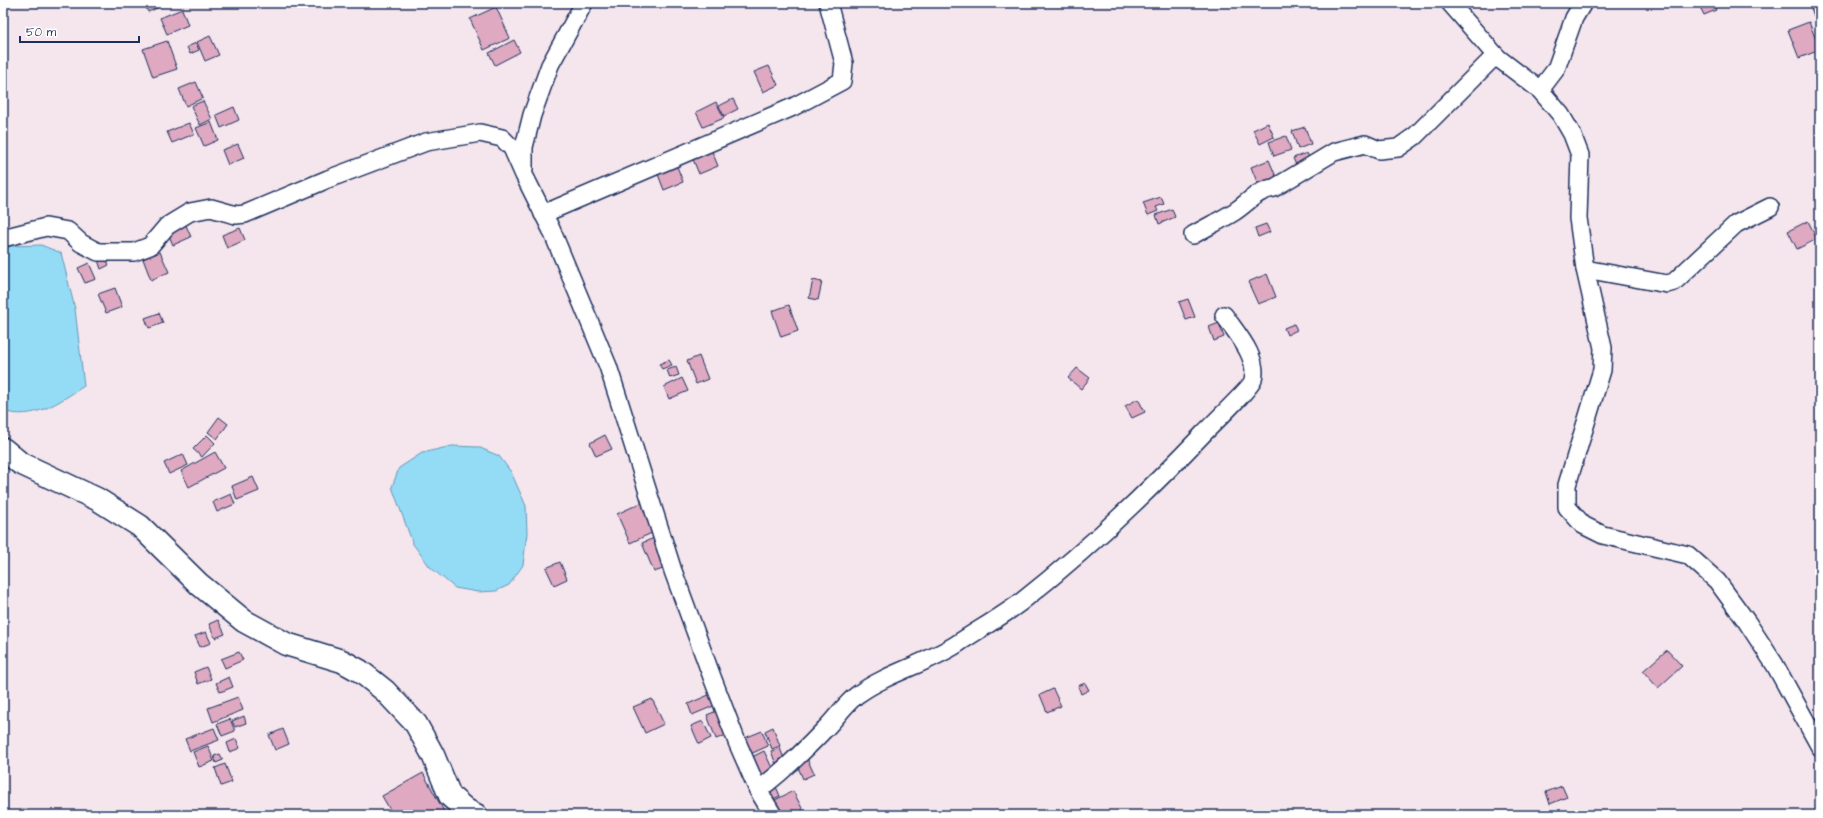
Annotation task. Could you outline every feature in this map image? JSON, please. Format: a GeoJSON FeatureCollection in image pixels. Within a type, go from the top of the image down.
{"type":"FeatureCollection","features":[{"type":"Feature","properties":{"kind":"street"},"geometry":{"type":"LineString","coordinates":[[524,175],[524,147],[532,115],[550,65],[584,3]]}},
{"type":"Feature","properties":{"kind":"street"},"geometry":{"type":"LineString","coordinates":[[543,214],[793,108],[842,81],[844,63],[828,3]]}},
{"type":"Feature","properties":{"kind":"street"},"geometry":{"type":"LineString","coordinates":[[1450,3],[1498,58],[1540,90],[1561,115],[1572,134],[1580,155],[1578,218],[1585,269],[1603,348],[1602,370],[1567,485],[1567,508],[1583,525],[1603,535],[1688,555],[1717,580],[1775,665],[1820,747]]}},
{"type":"Feature","properties":{"kind":"street"},"geometry":{"type":"LineString","coordinates":[[1540,90],[1556,69],[1574,18],[1583,3]]}},
{"type":"Feature","properties":{"kind":"street"},"geometry":{"type":"LineString","coordinates":[[1193,235],[1236,211],[1249,199],[1264,189],[1274,188],[1334,152],[1365,144],[1379,150],[1398,148],[1420,131],[1491,60],[1498,58]]}},
{"type":"Feature","properties":{"kind":"street"},"geometry":{"type":"LineString","coordinates":[[3,238],[46,227],[68,231],[81,243],[98,252],[134,252],[150,246],[167,226],[190,212],[211,208],[236,215],[245,214],[321,182],[426,142],[480,133],[502,138],[512,148],[543,214],[608,366],[676,578],[734,734],[758,790],[773,815]]}},
{"type":"Feature","properties":{"kind":"street"},"geometry":{"type":"LineString","coordinates":[[1585,269],[1667,284],[1674,282],[1736,224],[1770,207]]}},
{"type":"Feature","properties":{"kind":"street"},"geometry":{"type":"LineString","coordinates":[[758,790],[779,774],[808,748],[844,710],[850,700],[859,693],[950,648],[1019,603],[1108,529],[1196,442],[1253,382],[1254,367],[1250,356],[1224,315]]}},
{"type":"Feature","properties":{"kind":"street"},"geometry":{"type":"LineString","coordinates":[[3,450],[20,463],[96,499],[140,526],[199,584],[244,621],[286,644],[342,661],[360,671],[385,691],[416,724],[433,755],[450,796],[466,810],[476,815]]}},
{"type":"Feature","properties":{"kind":"water"},"geometry":{"type":"Polygon","coordinates":[[[41,245],[61,253],[75,309],[84,386],[56,404],[36,412],[25,414],[3,411],[3,248],[12,246],[41,245]]]}},
{"type":"Feature","properties":{"kind":"water"},"geometry":{"type":"Polygon","coordinates":[[[452,446],[478,447],[499,456],[511,472],[526,506],[527,533],[523,565],[509,585],[496,591],[478,592],[455,588],[430,567],[413,544],[392,487],[399,468],[422,453],[452,446]]]}},
{"type":"Feature","properties":{"kind":"building"},"geometry":{"type":"Polygon","coordinates":[[[144,3],[163,3],[164,5],[148,12],[144,3]]]}},
{"type":"Feature","properties":{"kind":"building"},"geometry":{"type":"Polygon","coordinates":[[[1698,3],[1713,3],[1716,10],[1704,15],[1698,3]]]}},
{"type":"Feature","properties":{"kind":"building"},"geometry":{"type":"Polygon","coordinates":[[[1809,3],[1820,3],[1820,14],[1814,16],[1809,3]]]}},
{"type":"Feature","properties":{"kind":"building"},"geometry":{"type":"Polygon","coordinates":[[[496,7],[510,38],[484,50],[470,19],[496,7]]]}},
{"type":"Feature","properties":{"kind":"building"},"geometry":{"type":"Polygon","coordinates":[[[182,9],[188,25],[167,34],[160,18],[182,9]]]}},
{"type":"Feature","properties":{"kind":"building"},"geometry":{"type":"Polygon","coordinates":[[[1809,22],[1820,50],[1799,58],[1788,30],[1809,22]]]}},
{"type":"Feature","properties":{"kind":"building"},"geometry":{"type":"Polygon","coordinates":[[[210,36],[219,55],[205,61],[197,42],[210,36]]]}},
{"type":"Feature","properties":{"kind":"building"},"geometry":{"type":"Polygon","coordinates":[[[514,40],[520,52],[495,65],[489,53],[514,40]]]}},
{"type":"Feature","properties":{"kind":"building"},"geometry":{"type":"Polygon","coordinates":[[[167,41],[177,69],[153,77],[143,49],[167,41]]]}},
{"type":"Feature","properties":{"kind":"building"},"geometry":{"type":"Polygon","coordinates":[[[196,43],[199,50],[190,54],[187,47],[196,43]]]}},
{"type":"Feature","properties":{"kind":"building"},"geometry":{"type":"Polygon","coordinates":[[[769,66],[778,85],[763,92],[754,72],[769,66]]]}},
{"type":"Feature","properties":{"kind":"building"},"geometry":{"type":"Polygon","coordinates":[[[196,82],[203,98],[186,106],[179,89],[196,82]]]}},
{"type":"Feature","properties":{"kind":"building"},"geometry":{"type":"Polygon","coordinates":[[[733,99],[738,109],[724,116],[719,106],[733,99]]]}},
{"type":"Feature","properties":{"kind":"building"},"geometry":{"type":"Polygon","coordinates":[[[203,101],[212,119],[200,125],[191,106],[203,101]]]}},
{"type":"Feature","properties":{"kind":"building"},"geometry":{"type":"Polygon","coordinates":[[[716,102],[724,118],[703,127],[696,112],[716,102]]]}},
{"type":"Feature","properties":{"kind":"building"},"geometry":{"type":"Polygon","coordinates":[[[234,107],[239,120],[221,128],[216,115],[234,107]]]}},
{"type":"Feature","properties":{"kind":"building"},"geometry":{"type":"Polygon","coordinates":[[[211,122],[218,140],[204,146],[196,128],[211,122]]]}},
{"type":"Feature","properties":{"kind":"building"},"geometry":{"type":"Polygon","coordinates":[[[189,123],[194,134],[172,143],[167,132],[189,123]]]}},
{"type":"Feature","properties":{"kind":"building"},"geometry":{"type":"Polygon","coordinates":[[[1268,123],[1274,137],[1260,144],[1253,130],[1268,123]]]}},
{"type":"Feature","properties":{"kind":"building"},"geometry":{"type":"Polygon","coordinates":[[[1305,127],[1311,144],[1298,149],[1292,131],[1305,127]]]}},
{"type":"Feature","properties":{"kind":"building"},"geometry":{"type":"Polygon","coordinates":[[[1286,136],[1291,150],[1274,156],[1269,142],[1286,136]]]}},
{"type":"Feature","properties":{"kind":"building"},"geometry":{"type":"Polygon","coordinates":[[[238,144],[244,158],[228,165],[222,150],[238,144]]]}},
{"type":"Feature","properties":{"kind":"building"},"geometry":{"type":"Polygon","coordinates":[[[711,149],[718,166],[699,174],[692,157],[711,149]]]}},
{"type":"Feature","properties":{"kind":"building"},"geometry":{"type":"Polygon","coordinates":[[[1307,153],[1312,164],[1298,170],[1293,158],[1307,153]]]}},
{"type":"Feature","properties":{"kind":"building"},"geometry":{"type":"Polygon","coordinates":[[[1269,160],[1277,179],[1259,187],[1251,167],[1269,160]]]}},
{"type":"Feature","properties":{"kind":"building"},"geometry":{"type":"Polygon","coordinates":[[[675,161],[683,182],[664,190],[656,169],[675,161]]]}},
{"type":"Feature","properties":{"kind":"building"},"geometry":{"type":"Polygon","coordinates":[[[1161,197],[1164,204],[1156,207],[1158,211],[1148,215],[1143,203],[1161,197]]]}},
{"type":"Feature","properties":{"kind":"building"},"geometry":{"type":"Polygon","coordinates":[[[1172,209],[1175,217],[1159,224],[1156,215],[1172,209]]]}},
{"type":"Feature","properties":{"kind":"building"},"geometry":{"type":"Polygon","coordinates":[[[1808,221],[1817,239],[1797,249],[1788,231],[1808,221]]]}},
{"type":"Feature","properties":{"kind":"building"},"geometry":{"type":"Polygon","coordinates":[[[185,223],[191,237],[173,245],[167,231],[185,223]]]}},
{"type":"Feature","properties":{"kind":"building"},"geometry":{"type":"Polygon","coordinates":[[[1266,224],[1270,232],[1258,237],[1255,228],[1266,224]]]}},
{"type":"Feature","properties":{"kind":"building"},"geometry":{"type":"Polygon","coordinates":[[[240,228],[245,240],[227,248],[222,235],[240,228]]]}},
{"type":"Feature","properties":{"kind":"building"},"geometry":{"type":"Polygon","coordinates":[[[160,252],[169,272],[151,280],[143,259],[160,252]]]}},
{"type":"Feature","properties":{"kind":"building"},"geometry":{"type":"Polygon","coordinates":[[[105,257],[109,265],[101,269],[98,260],[105,257]]]}},
{"type":"Feature","properties":{"kind":"building"},"geometry":{"type":"Polygon","coordinates":[[[89,263],[96,279],[85,283],[78,268],[89,263]]]}},
{"type":"Feature","properties":{"kind":"building"},"geometry":{"type":"Polygon","coordinates":[[[1267,274],[1276,297],[1258,304],[1248,282],[1267,274]]]}},
{"type":"Feature","properties":{"kind":"building"},"geometry":{"type":"Polygon","coordinates":[[[813,280],[822,282],[818,300],[809,298],[813,280]]]}},
{"type":"Feature","properties":{"kind":"building"},"geometry":{"type":"Polygon","coordinates":[[[115,288],[122,307],[106,313],[98,294],[115,288]]]}},
{"type":"Feature","properties":{"kind":"building"},"geometry":{"type":"Polygon","coordinates":[[[1188,299],[1195,317],[1186,320],[1179,302],[1188,299]]]}},
{"type":"Feature","properties":{"kind":"building"},"geometry":{"type":"Polygon","coordinates":[[[789,305],[798,331],[781,337],[772,311],[789,305]]]}},
{"type":"Feature","properties":{"kind":"building"},"geometry":{"type":"Polygon","coordinates":[[[159,313],[163,323],[149,328],[145,318],[159,313]]]}},
{"type":"Feature","properties":{"kind":"building"},"geometry":{"type":"Polygon","coordinates":[[[1219,323],[1224,337],[1214,341],[1209,327],[1219,323]]]}},
{"type":"Feature","properties":{"kind":"building"},"geometry":{"type":"Polygon","coordinates":[[[1294,324],[1297,330],[1287,335],[1284,328],[1294,324]]]}},
{"type":"Feature","properties":{"kind":"building"},"geometry":{"type":"Polygon","coordinates":[[[699,356],[708,379],[696,384],[687,361],[699,356]]]}},
{"type":"Feature","properties":{"kind":"building"},"geometry":{"type":"Polygon","coordinates":[[[669,360],[672,365],[662,369],[659,364],[669,360]]]}},
{"type":"Feature","properties":{"kind":"building"},"geometry":{"type":"Polygon","coordinates":[[[676,367],[679,375],[670,378],[667,370],[676,367]]]}},
{"type":"Feature","properties":{"kind":"building"},"geometry":{"type":"Polygon","coordinates":[[[1077,368],[1090,378],[1081,389],[1068,378],[1077,368]]]}},
{"type":"Feature","properties":{"kind":"building"},"geometry":{"type":"Polygon","coordinates":[[[682,378],[688,391],[669,399],[664,387],[682,378]]]}},
{"type":"Feature","properties":{"kind":"building"},"geometry":{"type":"Polygon","coordinates":[[[1138,399],[1145,412],[1132,418],[1125,406],[1138,399]]]}},
{"type":"Feature","properties":{"kind":"building"},"geometry":{"type":"Polygon","coordinates":[[[219,417],[228,424],[217,439],[208,432],[219,417]]]}},
{"type":"Feature","properties":{"kind":"building"},"geometry":{"type":"Polygon","coordinates":[[[207,435],[215,443],[202,457],[193,449],[207,435]]]}},
{"type":"Feature","properties":{"kind":"building"},"geometry":{"type":"Polygon","coordinates":[[[605,435],[612,449],[596,456],[590,443],[605,435]]]}},
{"type":"Feature","properties":{"kind":"building"},"geometry":{"type":"Polygon","coordinates":[[[215,452],[224,468],[189,487],[181,471],[215,452]]]}},
{"type":"Feature","properties":{"kind":"building"},"geometry":{"type":"Polygon","coordinates":[[[183,454],[188,465],[169,474],[164,463],[183,454]]]}},
{"type":"Feature","properties":{"kind":"building"},"geometry":{"type":"Polygon","coordinates":[[[253,477],[259,491],[237,500],[232,486],[253,477]]]}},
{"type":"Feature","properties":{"kind":"building"},"geometry":{"type":"Polygon","coordinates":[[[231,494],[235,504],[217,512],[213,502],[231,494]]]}},
{"type":"Feature","properties":{"kind":"building"},"geometry":{"type":"Polygon","coordinates":[[[643,502],[656,531],[630,543],[617,514],[643,502]]]}},
{"type":"Feature","properties":{"kind":"building"},"geometry":{"type":"Polygon","coordinates":[[[654,538],[666,568],[654,572],[642,543],[654,538]]]}},
{"type":"Feature","properties":{"kind":"building"},"geometry":{"type":"Polygon","coordinates":[[[560,562],[567,579],[554,585],[546,568],[560,562]]]}},
{"type":"Feature","properties":{"kind":"building"},"geometry":{"type":"Polygon","coordinates":[[[218,620],[225,634],[215,638],[209,624],[218,620]]]}},
{"type":"Feature","properties":{"kind":"building"},"geometry":{"type":"Polygon","coordinates":[[[206,632],[211,643],[200,647],[195,636],[206,632]]]}},
{"type":"Feature","properties":{"kind":"building"},"geometry":{"type":"Polygon","coordinates":[[[1667,650],[1682,666],[1658,688],[1643,671],[1667,650]]]}},
{"type":"Feature","properties":{"kind":"building"},"geometry":{"type":"Polygon","coordinates":[[[239,652],[243,660],[225,668],[221,659],[239,652]]]}},
{"type":"Feature","properties":{"kind":"building"},"geometry":{"type":"Polygon","coordinates":[[[206,667],[211,679],[198,684],[194,672],[206,667]]]}},
{"type":"Feature","properties":{"kind":"building"},"geometry":{"type":"Polygon","coordinates":[[[229,677],[233,687],[220,692],[216,683],[229,677]]]}},
{"type":"Feature","properties":{"kind":"building"},"geometry":{"type":"Polygon","coordinates":[[[1085,683],[1089,690],[1081,694],[1078,686],[1085,683]]]}},
{"type":"Feature","properties":{"kind":"building"},"geometry":{"type":"Polygon","coordinates":[[[1053,689],[1061,706],[1047,712],[1040,695],[1053,689]]]}},
{"type":"Feature","properties":{"kind":"building"},"geometry":{"type":"Polygon","coordinates":[[[711,694],[716,705],[692,715],[688,704],[711,694]]]}},
{"type":"Feature","properties":{"kind":"building"},"geometry":{"type":"Polygon","coordinates":[[[238,697],[243,710],[213,722],[208,708],[238,697]]]}},
{"type":"Feature","properties":{"kind":"building"},"geometry":{"type":"Polygon","coordinates":[[[652,699],[664,724],[645,733],[633,707],[652,699]]]}},
{"type":"Feature","properties":{"kind":"building"},"geometry":{"type":"Polygon","coordinates":[[[719,710],[729,734],[716,739],[707,715],[719,710]]]}},
{"type":"Feature","properties":{"kind":"building"},"geometry":{"type":"Polygon","coordinates":[[[244,716],[246,723],[235,727],[232,721],[244,716]]]}},
{"type":"Feature","properties":{"kind":"building"},"geometry":{"type":"Polygon","coordinates":[[[230,719],[235,731],[222,736],[217,724],[230,719]]]}},
{"type":"Feature","properties":{"kind":"building"},"geometry":{"type":"Polygon","coordinates":[[[703,721],[711,738],[699,744],[691,726],[703,721]]]}},
{"type":"Feature","properties":{"kind":"building"},"geometry":{"type":"Polygon","coordinates":[[[773,727],[780,746],[772,749],[765,731],[773,727]]]}},
{"type":"Feature","properties":{"kind":"building"},"geometry":{"type":"Polygon","coordinates":[[[214,728],[219,740],[190,751],[185,739],[214,728]]]}},
{"type":"Feature","properties":{"kind":"building"},"geometry":{"type":"Polygon","coordinates":[[[283,729],[289,744],[275,750],[269,735],[283,729]]]}},
{"type":"Feature","properties":{"kind":"building"},"geometry":{"type":"Polygon","coordinates":[[[762,731],[768,746],[746,756],[740,740],[762,731]]]}},
{"type":"Feature","properties":{"kind":"building"},"geometry":{"type":"Polygon","coordinates":[[[236,739],[240,748],[230,752],[227,743],[236,739]]]}},
{"type":"Feature","properties":{"kind":"building"},"geometry":{"type":"Polygon","coordinates":[[[208,746],[214,761],[199,767],[193,752],[208,746]]]}},
{"type":"Feature","properties":{"kind":"building"},"geometry":{"type":"Polygon","coordinates":[[[780,748],[786,764],[777,767],[771,751],[780,748]]]}},
{"type":"Feature","properties":{"kind":"building"},"geometry":{"type":"Polygon","coordinates":[[[764,751],[774,772],[760,779],[750,758],[764,751]]]}},
{"type":"Feature","properties":{"kind":"building"},"geometry":{"type":"Polygon","coordinates":[[[220,754],[223,760],[216,763],[214,756],[220,754]]]}},
{"type":"Feature","properties":{"kind":"building"},"geometry":{"type":"Polygon","coordinates":[[[806,756],[814,774],[803,779],[795,760],[806,756]]]}},
{"type":"Feature","properties":{"kind":"building"},"geometry":{"type":"Polygon","coordinates":[[[225,764],[232,782],[221,786],[215,768],[225,764]]]}},
{"type":"Feature","properties":{"kind":"building"},"geometry":{"type":"Polygon","coordinates":[[[423,773],[445,813],[441,815],[393,815],[382,796],[423,773]]]}},
{"type":"Feature","properties":{"kind":"building"},"geometry":{"type":"Polygon","coordinates":[[[774,782],[780,796],[771,800],[765,786],[774,782]]]}},
{"type":"Feature","properties":{"kind":"building"},"geometry":{"type":"Polygon","coordinates":[[[1562,786],[1567,797],[1550,804],[1546,792],[1562,786]]]}},
{"type":"Feature","properties":{"kind":"building"},"geometry":{"type":"Polygon","coordinates":[[[793,791],[803,810],[793,815],[780,815],[773,801],[793,791]]]}}]}
